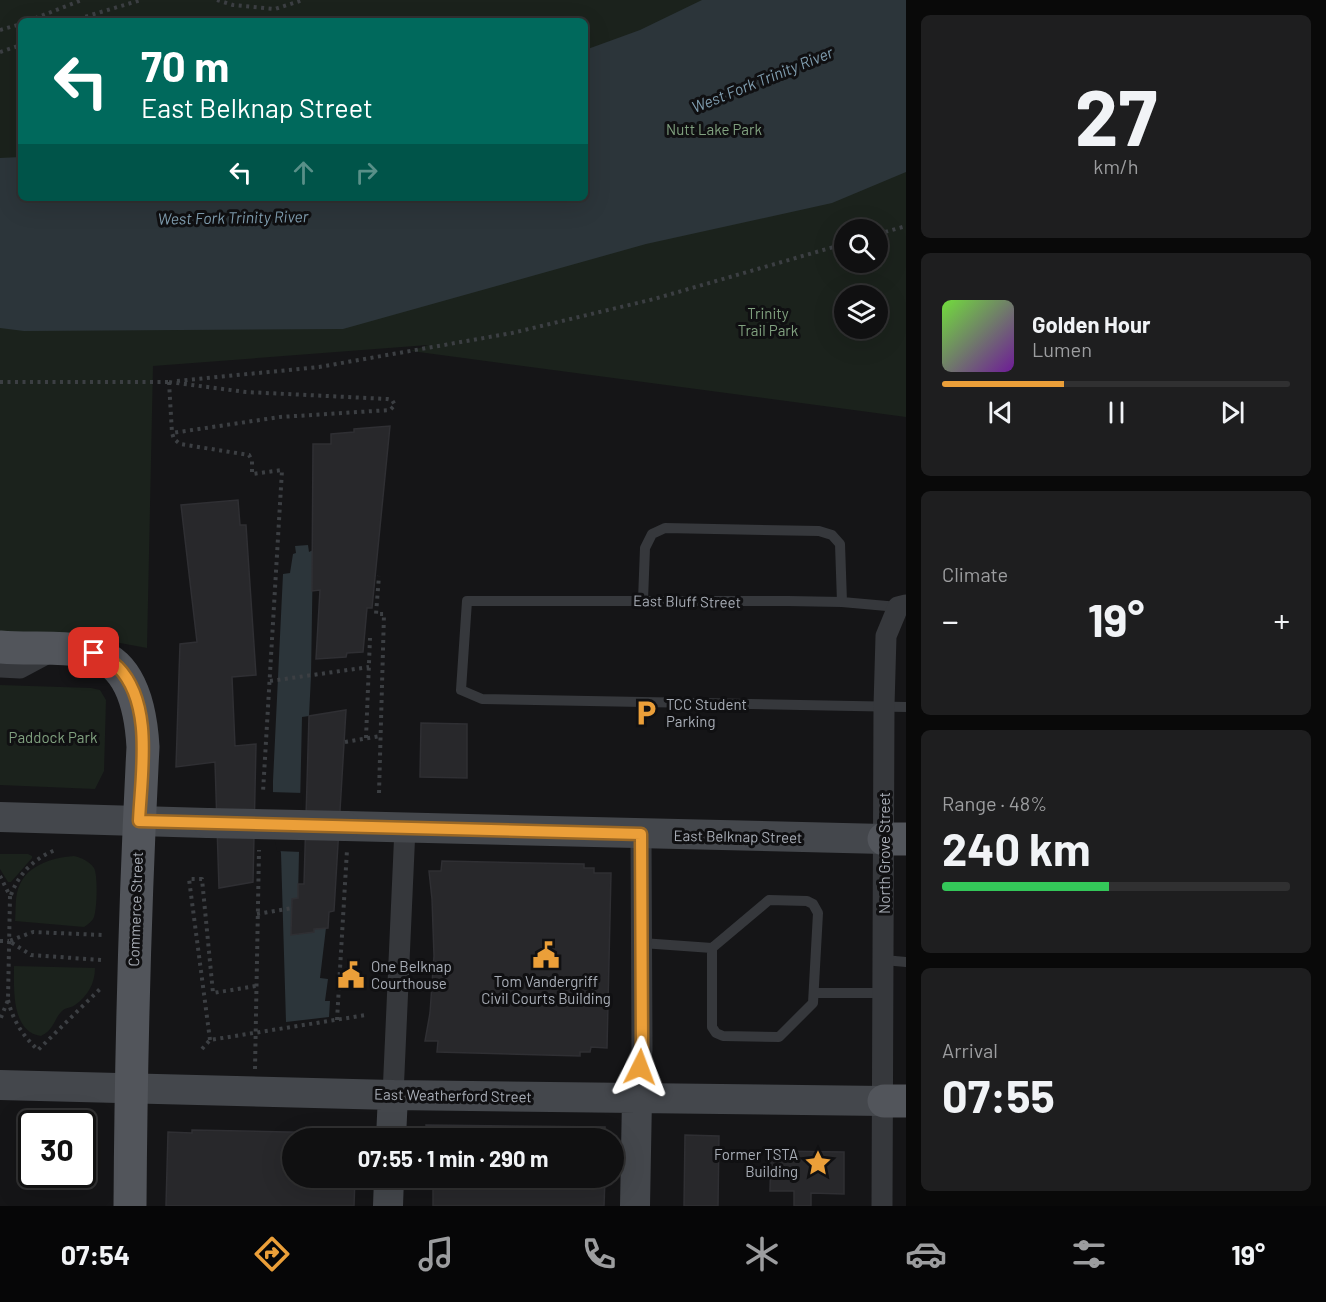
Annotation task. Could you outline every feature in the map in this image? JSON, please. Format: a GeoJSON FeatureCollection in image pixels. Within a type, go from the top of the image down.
{"type":"FeatureCollection","features":[{"type":"Feature","properties":{"kind":"main road","name":"Commerce Street"},"geometry":{"type":"LineString","coordinates":[[0,647],[94,653],[119,668],[136,700],[143,747],[130,1087],[130,1206]]}},
{"type":"Feature","properties":{"kind":"main road","name":"East Belknap Street"},"geometry":{"type":"LineString","coordinates":[[0,817],[208,823],[346,838],[405,828],[895,839]]}},
{"type":"Feature","properties":{"kind":"main road","name":"East Weatherford Street"},"geometry":{"type":"LineString","coordinates":[[0,1084],[393,1095],[895,1101]]}},
{"type":"Feature","properties":{"kind":"main road"},"geometry":{"type":"LineString","coordinates":[[391,1128],[393,1095]]}},
{"type":"Feature","properties":{"kind":"main road"},"geometry":{"type":"LineString","coordinates":[[635,1206],[637,1098]]}},
{"type":"Feature","properties":{"kind":"main road"},"geometry":{"type":"LineString","coordinates":[[388,1206],[389,1188]]}},
{"type":"Feature","properties":{"kind":"street","name":"North Grove Street"},"geometry":{"type":"LineString","coordinates":[[882,1206],[895,1101],[884,993],[884,960],[895,839],[884,706],[886,636],[902,606]]}},
{"type":"Feature","properties":{"kind":"street"},"geometry":{"type":"LineString","coordinates":[[0,667],[20,668],[56,649]]}},
{"type":"Feature","properties":{"kind":"street"},"geometry":{"type":"LineString","coordinates":[[393,1095],[405,828]]}},
{"type":"Feature","properties":{"kind":"street"},"geometry":{"type":"LineString","coordinates":[[637,1098],[642,1050],[641,834]]}},
{"type":"Feature","properties":{"kind":"lane"},"geometry":{"type":"LineString","coordinates":[[643,600],[645,548],[652,534],[665,528],[819,531],[832,535],[840,544],[842,602]]}},
{"type":"Feature","properties":{"kind":"lane","name":"East Bluff Street"},"geometry":{"type":"LineString","coordinates":[[884,706],[482,699],[461,690],[467,601],[842,602],[902,606]]}},
{"type":"Feature","properties":{"kind":"lane"},"geometry":{"type":"LineString","coordinates":[[884,706],[906,707]]}},
{"type":"Feature","properties":{"kind":"lane"},"geometry":{"type":"LineString","coordinates":[[642,943],[712,948],[769,900],[807,901],[813,904],[818,913],[813,1003],[779,1037],[723,1036],[716,1033],[712,1027],[712,948]]}},
{"type":"Feature","properties":{"kind":"lane"},"geometry":{"type":"LineString","coordinates":[[884,960],[906,962]]}},
{"type":"Feature","properties":{"kind":"lane"},"geometry":{"type":"LineString","coordinates":[[814,993],[884,993]]}},
{"type":"Feature","properties":{"kind":"path"},"geometry":{"type":"LineString","coordinates":[[36,18],[82,0]]}},
{"type":"Feature","properties":{"kind":"path"},"geometry":{"type":"LineString","coordinates":[[81,18],[141,0]]}},
{"type":"Feature","properties":{"kind":"path"},"geometry":{"type":"LineString","coordinates":[[216,0],[233,6],[275,9],[303,0]]}},
{"type":"Feature","properties":{"kind":"path"},"geometry":{"type":"LineString","coordinates":[[0,30],[18,25]]}},
{"type":"Feature","properties":{"kind":"path"},"geometry":{"type":"LineString","coordinates":[[0,52],[18,46]]}},
{"type":"Feature","properties":{"kind":"path"},"geometry":{"type":"LineString","coordinates":[[888,231],[906,226]]}},
{"type":"Feature","properties":{"kind":"path"},"geometry":{"type":"LineString","coordinates":[[0,382],[169,382],[319,367],[512,333],[654,299],[834,247]]}},
{"type":"Feature","properties":{"kind":"path"},"geometry":{"type":"LineString","coordinates":[[169,382],[246,392],[387,399],[395,405],[390,410],[280,417],[172,433]]}},
{"type":"Feature","properties":{"kind":"path"},"geometry":{"type":"LineString","coordinates":[[169,382],[172,433],[174,439],[180,444],[249,455],[252,460],[252,474],[282,470],[263,792]]}},
{"type":"Feature","properties":{"kind":"path"},"geometry":{"type":"LineString","coordinates":[[379,576],[376,614],[384,614],[379,793]]}},
{"type":"Feature","properties":{"kind":"path"},"geometry":{"type":"LineString","coordinates":[[366,738],[370,638]]}},
{"type":"Feature","properties":{"kind":"path"},"geometry":{"type":"LineString","coordinates":[[270,681],[369,667]]}},
{"type":"Feature","properties":{"kind":"path"},"geometry":{"type":"LineString","coordinates":[[345,742],[380,735]]}},
{"type":"Feature","properties":{"kind":"path"},"geometry":{"type":"LineString","coordinates":[[337,1020],[346,838]]}},
{"type":"Feature","properties":{"kind":"path"},"geometry":{"type":"LineString","coordinates":[[55,850],[38,859],[24,871],[10,896],[8,1000],[11,1013],[38,1050],[101,988]]}},
{"type":"Feature","properties":{"kind":"path"},"geometry":{"type":"LineString","coordinates":[[254,1091],[259,850]]}},
{"type":"Feature","properties":{"kind":"path"},"geometry":{"type":"LineString","coordinates":[[0,876],[10,896]]}},
{"type":"Feature","properties":{"kind":"path"},"geometry":{"type":"LineString","coordinates":[[210,1040],[189,879],[202,879],[213,993],[256,986]]}},
{"type":"Feature","properties":{"kind":"path"},"geometry":{"type":"LineString","coordinates":[[257,914],[292,908]]}},
{"type":"Feature","properties":{"kind":"path"},"geometry":{"type":"LineString","coordinates":[[0,941],[9,941],[33,932],[102,935]]}},
{"type":"Feature","properties":{"kind":"path"},"geometry":{"type":"LineString","coordinates":[[9,941],[31,956],[101,960]]}},
{"type":"Feature","properties":{"kind":"path"},"geometry":{"type":"LineString","coordinates":[[0,1020],[8,1000]]}},
{"type":"Feature","properties":{"kind":"path"},"geometry":{"type":"LineString","coordinates":[[202,1049],[210,1040],[366,1015]]}},
{"type":"Feature","properties":{"kind":"green space","name":"Nutt Lake Park"},"geometry":{"type":"Polygon","coordinates":[[[0,0],[906,0],[906,417],[411,351],[428,345],[153,366],[147,648],[77,635],[0,633],[0,0]]]}},
{"type":"Feature","properties":{"kind":"green space","name":"Paddock Park"},"geometry":{"type":"Polygon","coordinates":[[[0,685],[100,690],[106,700],[104,771],[95,789],[0,785],[0,685]]]}},
{"type":"Feature","properties":{"kind":"green space"},"geometry":{"type":"Polygon","coordinates":[[[0,854],[28,854],[32,858],[11,882],[8,882],[0,869],[0,854]]]}},
{"type":"Feature","properties":{"kind":"green space"},"geometry":{"type":"Polygon","coordinates":[[[74,856],[88,862],[94,868],[97,884],[96,907],[91,922],[84,927],[15,921],[17,893],[25,876],[47,861],[74,856]]]}},
{"type":"Feature","properties":{"kind":"green space"},"geometry":{"type":"Polygon","coordinates":[[[14,966],[95,968],[94,979],[80,1001],[62,1011],[49,1030],[41,1036],[31,1033],[19,1018],[16,1008],[14,966]]]}},
{"type":"Feature","properties":{"kind":"water","name":"West Fork Trinity River"},"geometry":{"type":"Polygon","coordinates":[[[702,0],[906,0],[906,172],[832,203],[646,244],[343,329],[24,331],[0,328],[0,158],[18,157],[18,201],[588,201],[588,49],[640,30],[702,0]]]}},
{"type":"Feature","properties":{"kind":"water"},"geometry":{"type":"Polygon","coordinates":[[[308,545],[309,552],[313,550],[311,676],[309,716],[302,717],[298,898],[292,899],[291,934],[314,932],[314,929],[326,928],[320,978],[328,979],[325,1001],[330,1001],[329,1017],[286,1022],[281,853],[273,819],[273,781],[283,574],[290,573],[293,554],[296,553],[295,546],[308,545]]]}},
{"type":"Feature","properties":{"kind":"pier"},"geometry":{"type":"Polygon","coordinates":[[[270,792],[303,793],[302,852],[277,851],[270,819],[270,792]]]}},
{"type":"Feature","properties":{"kind":"building"},"geometry":{"type":"Polygon","coordinates":[[[390,426],[372,608],[367,608],[363,652],[347,653],[346,657],[316,659],[320,590],[312,591],[313,444],[331,444],[331,434],[354,432],[354,429],[390,426]]]}},
{"type":"Feature","properties":{"kind":"building"},"geometry":{"type":"Polygon","coordinates":[[[238,500],[240,525],[246,525],[256,675],[232,677],[235,746],[256,744],[253,882],[219,888],[215,762],[176,767],[180,644],[197,642],[181,505],[238,500]]]}},
{"type":"Feature","properties":{"kind":"building"},"geometry":{"type":"Polygon","coordinates":[[[346,710],[334,911],[329,912],[328,928],[291,935],[292,899],[298,898],[298,884],[304,884],[309,716],[346,710]]]}},
{"type":"Feature","properties":{"kind":"building"},"geometry":{"type":"Polygon","coordinates":[[[421,723],[467,724],[467,778],[420,777],[421,723]]]}},
{"type":"Feature","properties":{"kind":"building"},"geometry":{"type":"Polygon","coordinates":[[[442,861],[584,864],[584,868],[594,868],[594,873],[611,873],[607,1048],[591,1047],[590,1052],[580,1052],[580,1056],[437,1052],[438,1041],[425,1041],[430,1013],[434,956],[429,871],[441,871],[442,861]]]}},
{"type":"Feature","properties":{"kind":"building"},"geometry":{"type":"Polygon","coordinates":[[[426,1125],[605,1127],[605,1128],[426,1128],[426,1125]]]}},
{"type":"Feature","properties":{"kind":"building"},"geometry":{"type":"Polygon","coordinates":[[[192,1130],[282,1132],[282,1188],[355,1188],[354,1206],[166,1206],[168,1132],[192,1133],[192,1130]]]}},
{"type":"Feature","properties":{"kind":"building"},"geometry":{"type":"Polygon","coordinates":[[[685,1135],[719,1136],[718,1206],[684,1206],[685,1135]]]}},
{"type":"Feature","properties":{"kind":"building"},"geometry":{"type":"Polygon","coordinates":[[[771,1151],[844,1152],[844,1194],[811,1193],[811,1206],[794,1206],[794,1191],[770,1191],[771,1151]]]}},
{"type":"Feature","properties":{"kind":"building"},"geometry":{"type":"Polygon","coordinates":[[[433,1188],[605,1188],[604,1206],[433,1206],[433,1188]]]}},
{"type":"Feature","properties":{"kind":"place","name":"TCC Student Parking"},"geometry":{"type":"Point","coordinates":[646,713]}},
{"type":"Feature","properties":{"kind":"place","name":"Tom Vandergriff Civil Courts Building"},"geometry":{"type":"Point","coordinates":[546,955]}},
{"type":"Feature","properties":{"kind":"place","name":"One Belknap Courthouse"},"geometry":{"type":"Point","coordinates":[351,975]}},
{"type":"Feature","properties":{"kind":"place","name":"Former TSTA Building"},"geometry":{"type":"Point","coordinates":[818,1163]}},
{"type":"Feature","properties":{"kind":"route"},"geometry":{"type":"LineString","coordinates":[[94,653],[119,668],[136,700],[143,747],[139,821],[641,834],[642,1050],[640,1067]]}},
{"type":"Feature","properties":{"kind":"park label","name":"Trinity Trail Park"},"geometry":{"type":"Point","coordinates":[768,322]}}]}
